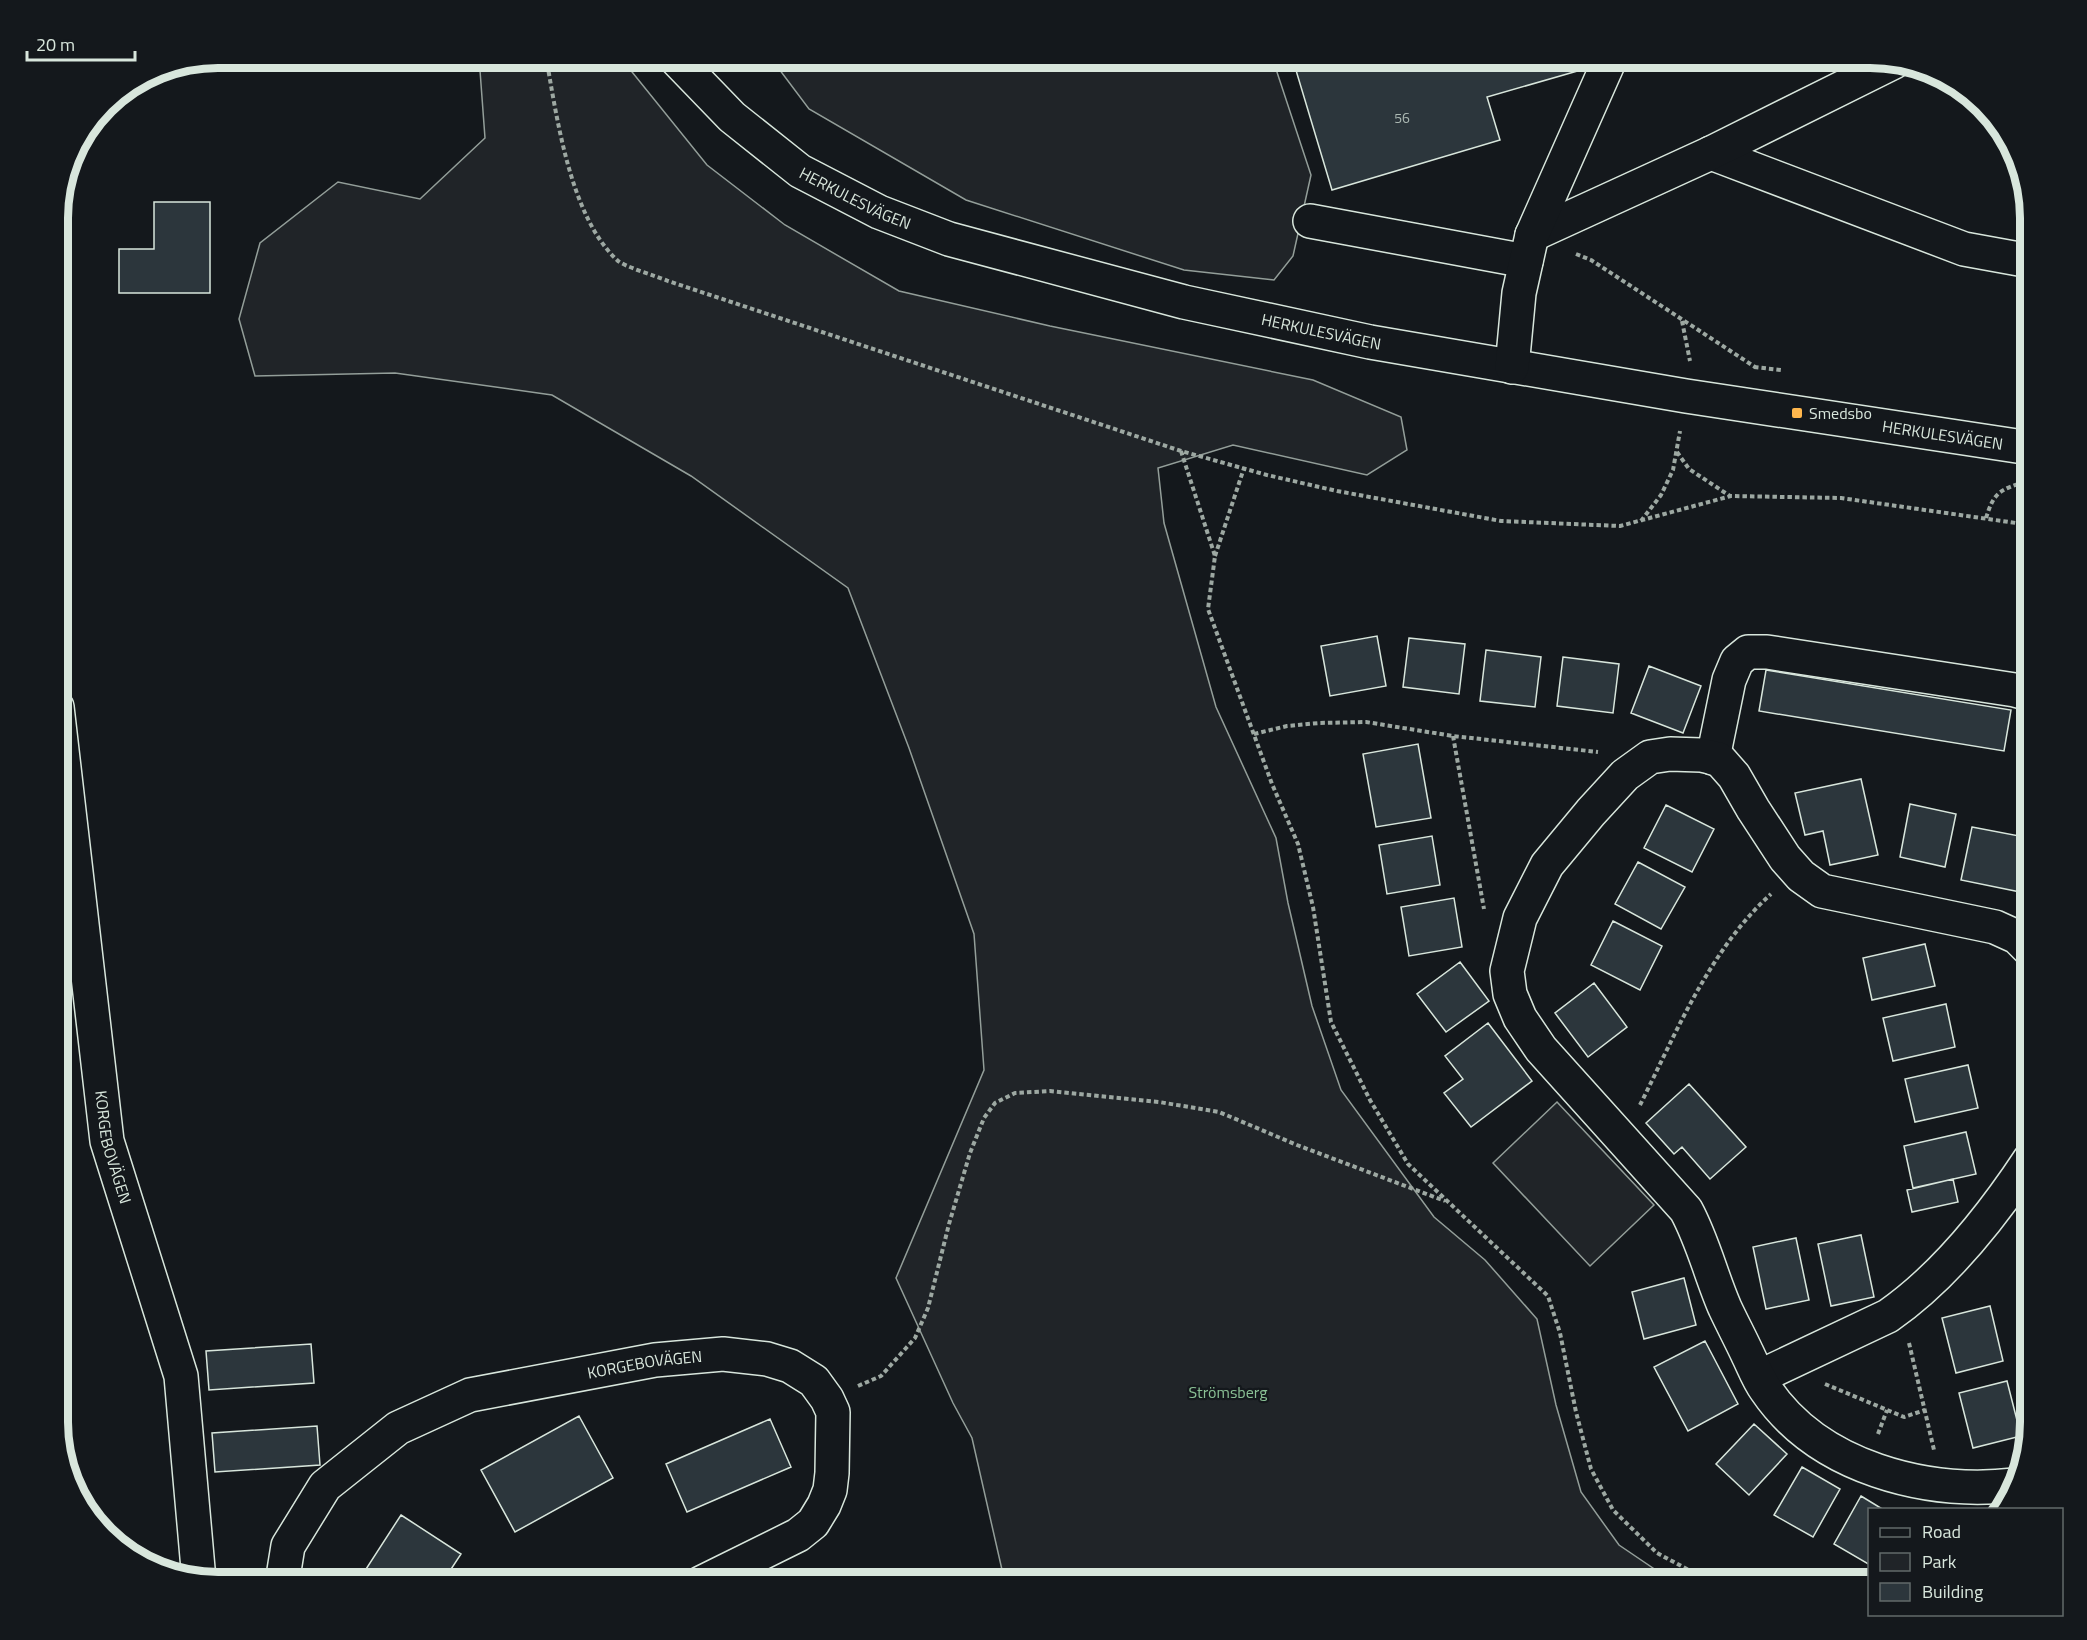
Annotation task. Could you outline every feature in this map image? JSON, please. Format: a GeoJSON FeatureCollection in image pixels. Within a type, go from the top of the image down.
{"type":"FeatureCollection","features":[{"type":"Feature","properties":{"kind":"street"},"geometry":{"type":"LineString","coordinates":[[1512,367],[1519,293],[1529,248],[1607,67]]}},
{"type":"Feature","properties":{"kind":"street","name":"HERKULESVÄGEN"},"geometry":{"type":"LineString","coordinates":[[684,68],[732,117],[800,171],[879,212],[949,239],[1184,302],[1370,342],[1512,367],[2020,446]]}},
{"type":"Feature","properties":{"kind":"street"},"geometry":{"type":"LineString","coordinates":[[1310,221],[1529,248],[1711,153],[1881,68]]}},
{"type":"Feature","properties":{"kind":"street"},"geometry":{"type":"LineString","coordinates":[[1711,153],[1964,249],[2020,259]]}},
{"type":"Feature","properties":{"kind":"street"},"geometry":{"type":"LineString","coordinates":[[1713,758],[1729,680],[1737,661],[1748,651],[1767,651],[2020,692]]}},
{"type":"Feature","properties":{"kind":"street"},"geometry":{"type":"LineString","coordinates":[[1770,1371],[1725,1307],[1696,1229],[1686,1210],[1541,1049],[1520,1018],[1510,994],[1508,982],[1507,971],[1511,948],[1520,918],[1547,865],[1625,775],[1650,757],[1670,754],[1701,755],[1719,759],[1734,776],[1752,809],[1785,858],[1796,871],[1822,891],[1995,927],[2020,940]]}},
{"type":"Feature","properties":{"kind":"street","name":"KORGEBOVÄGEN"},"geometry":{"type":"LineString","coordinates":[[68,802],[107,1141],[181,1376],[198,1571]]}},
{"type":"Feature","properties":{"kind":"street"},"geometry":{"type":"LineString","coordinates":[[2005,1486],[1942,1486],[1897,1477],[1857,1463],[1823,1445],[1803,1430],[1779,1407],[1765,1389],[1770,1371],[1860,1330],[1900,1308],[1948,1262],[2004,1198],[2020,1174]]}},
{"type":"Feature","properties":{"kind":"street","name":"KORGEBOVÄGEN"},"geometry":{"type":"LineString","coordinates":[[284,1572],[288,1546],[325,1486],[398,1428],[470,1395],[655,1360],[723,1354],[767,1359],[790,1366],[814,1381],[827,1399]]}},
{"type":"Feature","properties":{"kind":"street"},"geometry":{"type":"LineString","coordinates":[[723,1572],[798,1535],[813,1523],[827,1497],[832,1473],[833,1412],[827,1399]]}},
{"type":"Feature","properties":{"kind":"path"},"geometry":{"type":"LineString","coordinates":[[548,68],[560,137],[588,222],[618,261],[668,281],[1181,451],[1337,491],[1500,521],[1620,526],[1731,496],[1841,498],[2020,523]]}},
{"type":"Feature","properties":{"kind":"path"},"geometry":{"type":"LineString","coordinates":[[1529,248],[1591,260],[1755,367]]}},
{"type":"Feature","properties":{"kind":"path"},"geometry":{"type":"LineString","coordinates":[[1682,320],[1691,365]]}},
{"type":"Feature","properties":{"kind":"path"},"geometry":{"type":"LineString","coordinates":[[1181,451],[1215,556]]}},
{"type":"Feature","properties":{"kind":"path"},"geometry":{"type":"LineString","coordinates":[[1676,451],[1689,469],[1731,496]]}},
{"type":"Feature","properties":{"kind":"path"},"geometry":{"type":"LineString","coordinates":[[1244,468],[1215,556],[1208,609],[1254,735],[1298,844],[1313,907],[1331,1022],[1370,1100],[1408,1164],[1548,1296],[1560,1334],[1576,1412],[1591,1469],[1612,1510],[1656,1553],[1692,1572]]}},
{"type":"Feature","properties":{"kind":"path"},"geometry":{"type":"LineString","coordinates":[[1986,518],[1992,501],[2002,490],[2020,483]]}},
{"type":"Feature","properties":{"kind":"path"},"geometry":{"type":"LineString","coordinates":[[1254,735],[1287,726],[1366,722],[1453,736],[1650,757]]}},
{"type":"Feature","properties":{"kind":"path"},"geometry":{"type":"LineString","coordinates":[[1453,736],[1486,920],[1491,931],[1511,948]]}},
{"type":"Feature","properties":{"kind":"path"},"geometry":{"type":"LineString","coordinates":[[1623,1139],[1717,959],[1768,897],[1796,871]]}},
{"type":"Feature","properties":{"kind":"path"},"geometry":{"type":"LineString","coordinates":[[827,1399],[881,1376],[915,1338],[928,1308],[949,1224],[970,1153],[984,1118],[995,1103],[1015,1093],[1050,1091],[1159,1102],[1219,1112],[1296,1145],[1449,1202]]}},
{"type":"Feature","properties":{"kind":"path"},"geometry":{"type":"LineString","coordinates":[[1900,1308],[1942,1486]]}},
{"type":"Feature","properties":{"kind":"path"},"geometry":{"type":"LineString","coordinates":[[1770,1371],[1904,1417],[1925,1410]]}},
{"type":"Feature","properties":{"kind":"green space"},"geometry":{"type":"Polygon","coordinates":[[[1275,67],[1311,175],[1293,256],[1274,280],[1184,270],[966,200],[809,109],[778,68],[1275,67]]]}},
{"type":"Feature","properties":{"kind":"green space","name":"Strömsberg"},"geometry":{"type":"Polygon","coordinates":[[[480,68],[629,68],[707,165],[785,225],[899,291],[1050,326],[1313,380],[1401,417],[1407,450],[1367,475],[1233,445],[1158,468],[1164,523],[1216,707],[1276,838],[1288,903],[1312,1006],[1341,1090],[1434,1217],[1485,1260],[1537,1319],[1556,1405],[1581,1492],[1619,1545],[1659,1572],[1002,1572],[972,1438],[953,1403],[896,1278],[984,1070],[974,934],[909,748],[848,588],[691,476],[552,395],[395,373],[255,376],[239,319],[260,243],[338,182],[420,199],[485,138],[480,68]]]}},
{"type":"Feature","properties":{"kind":"green space"},"geometry":{"type":"Polygon","coordinates":[[[1557,1102],[1654,1205],[1590,1266],[1493,1163],[1557,1102]]]}},
{"type":"Feature","properties":{"kind":"building"},"geometry":{"type":"Polygon","coordinates":[[[1295,67],[1580,67],[1581,70],[1487,97],[1500,140],[1332,190],[1295,67]]]}},
{"type":"Feature","properties":{"kind":"building"},"geometry":{"type":"Polygon","coordinates":[[[154,202],[210,202],[210,293],[119,293],[119,249],[154,249],[154,202]]]}},
{"type":"Feature","properties":{"kind":"building"},"geometry":{"type":"Polygon","coordinates":[[[1377,636],[1386,686],[1330,696],[1321,646],[1377,636]]]}},
{"type":"Feature","properties":{"kind":"building"},"geometry":{"type":"Polygon","coordinates":[[[1409,638],[1465,644],[1459,694],[1403,687],[1409,638]]]}},
{"type":"Feature","properties":{"kind":"building"},"geometry":{"type":"Polygon","coordinates":[[[1486,650],[1541,657],[1535,707],[1480,701],[1486,650]]]}},
{"type":"Feature","properties":{"kind":"building"},"geometry":{"type":"Polygon","coordinates":[[[1563,657],[1619,664],[1613,713],[1557,706],[1563,657]]]}},
{"type":"Feature","properties":{"kind":"building"},"geometry":{"type":"Polygon","coordinates":[[[1649,666],[1701,686],[1683,733],[1631,713],[1649,666]]]}},
{"type":"Feature","properties":{"kind":"building"},"geometry":{"type":"Polygon","coordinates":[[[1766,670],[2011,710],[2004,751],[1759,711],[1766,670]]]}},
{"type":"Feature","properties":{"kind":"building"},"geometry":{"type":"Polygon","coordinates":[[[1418,744],[1431,818],[1376,827],[1363,754],[1418,744]]]}},
{"type":"Feature","properties":{"kind":"building"},"geometry":{"type":"Polygon","coordinates":[[[1861,779],[1878,855],[1830,865],[1823,831],[1805,835],[1795,793],[1861,779]]]}},
{"type":"Feature","properties":{"kind":"building"},"geometry":{"type":"Polygon","coordinates":[[[1910,804],[1956,814],[1945,867],[1900,857],[1910,804]]]}},
{"type":"Feature","properties":{"kind":"building"},"geometry":{"type":"Polygon","coordinates":[[[1666,805],[1714,829],[1692,872],[1644,848],[1666,805]]]}},
{"type":"Feature","properties":{"kind":"building"},"geometry":{"type":"Polygon","coordinates":[[[1972,827],[2020,836],[2020,892],[1961,880],[1972,827]]]}},
{"type":"Feature","properties":{"kind":"building"},"geometry":{"type":"Polygon","coordinates":[[[1432,836],[1440,885],[1387,894],[1379,845],[1432,836]]]}},
{"type":"Feature","properties":{"kind":"building"},"geometry":{"type":"Polygon","coordinates":[[[1638,862],[1685,887],[1661,929],[1615,904],[1638,862]]]}},
{"type":"Feature","properties":{"kind":"building"},"geometry":{"type":"Polygon","coordinates":[[[1454,898],[1462,947],[1409,956],[1401,907],[1454,898]]]}},
{"type":"Feature","properties":{"kind":"building"},"geometry":{"type":"Polygon","coordinates":[[[1613,921],[1662,946],[1640,990],[1591,965],[1613,921]]]}},
{"type":"Feature","properties":{"kind":"building"},"geometry":{"type":"Polygon","coordinates":[[[1925,944],[1935,986],[1872,1000],[1863,958],[1925,944]]]}},
{"type":"Feature","properties":{"kind":"building"},"geometry":{"type":"Polygon","coordinates":[[[1460,962],[1489,1001],[1446,1032],[1417,994],[1460,962]]]}},
{"type":"Feature","properties":{"kind":"building"},"geometry":{"type":"Polygon","coordinates":[[[1594,983],[1627,1027],[1588,1057],[1555,1013],[1594,983]]]}},
{"type":"Feature","properties":{"kind":"building"},"geometry":{"type":"Polygon","coordinates":[[[1946,1004],[1955,1047],[1893,1061],[1883,1018],[1946,1004]]]}},
{"type":"Feature","properties":{"kind":"building"},"geometry":{"type":"Polygon","coordinates":[[[1488,1023],[1532,1081],[1471,1127],[1444,1093],[1463,1079],[1445,1056],[1488,1023]]]}},
{"type":"Feature","properties":{"kind":"building"},"geometry":{"type":"Polygon","coordinates":[[[1968,1065],[1978,1108],[1915,1122],[1905,1079],[1968,1065]]]}},
{"type":"Feature","properties":{"kind":"building"},"geometry":{"type":"Polygon","coordinates":[[[1689,1084],[1746,1147],[1710,1179],[1682,1147],[1674,1154],[1646,1123],[1689,1084]]]}},
{"type":"Feature","properties":{"kind":"building"},"geometry":{"type":"Polygon","coordinates":[[[1966,1132],[1976,1174],[1913,1188],[1904,1146],[1966,1132]]]}},
{"type":"Feature","properties":{"kind":"building"},"geometry":{"type":"Polygon","coordinates":[[[1953,1179],[1958,1202],[1912,1212],[1907,1190],[1953,1179]]]}},
{"type":"Feature","properties":{"kind":"building"},"geometry":{"type":"Polygon","coordinates":[[[1861,1235],[1874,1297],[1831,1306],[1818,1244],[1861,1235]]]}},
{"type":"Feature","properties":{"kind":"building"},"geometry":{"type":"Polygon","coordinates":[[[1796,1238],[1809,1300],[1766,1309],[1753,1247],[1796,1238]]]}},
{"type":"Feature","properties":{"kind":"building"},"geometry":{"type":"Polygon","coordinates":[[[1684,1278],[1696,1325],[1644,1339],[1632,1292],[1684,1278]]]}},
{"type":"Feature","properties":{"kind":"building"},"geometry":{"type":"Polygon","coordinates":[[[1990,1306],[2003,1361],[1956,1373],[1942,1318],[1990,1306]]]}},
{"type":"Feature","properties":{"kind":"building"},"geometry":{"type":"Polygon","coordinates":[[[1705,1341],[1738,1404],[1688,1431],[1654,1367],[1705,1341]]]}},
{"type":"Feature","properties":{"kind":"building"},"geometry":{"type":"Polygon","coordinates":[[[311,1344],[314,1383],[209,1390],[206,1351],[311,1344]]]}},
{"type":"Feature","properties":{"kind":"building"},"geometry":{"type":"Polygon","coordinates":[[[2007,1381],[2019,1429],[2019,1437],[1973,1448],[1959,1393],[2007,1381]]]}},
{"type":"Feature","properties":{"kind":"building"},"geometry":{"type":"Polygon","coordinates":[[[579,1416],[613,1478],[515,1532],[481,1470],[579,1416]]]}},
{"type":"Feature","properties":{"kind":"building"},"geometry":{"type":"Polygon","coordinates":[[[770,1419],[791,1467],[687,1512],[666,1464],[770,1419]]]}},
{"type":"Feature","properties":{"kind":"building"},"geometry":{"type":"Polygon","coordinates":[[[1754,1424],[1787,1454],[1749,1495],[1716,1464],[1754,1424]]]}},
{"type":"Feature","properties":{"kind":"building"},"geometry":{"type":"Polygon","coordinates":[[[317,1426],[320,1465],[215,1472],[212,1433],[317,1426]]]}},
{"type":"Feature","properties":{"kind":"building"},"geometry":{"type":"Polygon","coordinates":[[[1802,1467],[1840,1489],[1813,1537],[1774,1515],[1802,1467]]]}},
{"type":"Feature","properties":{"kind":"building"},"geometry":{"type":"Polygon","coordinates":[[[1861,1496],[1881,1508],[1868,1508],[1868,1564],[1834,1544],[1861,1496]]]}},
{"type":"Feature","properties":{"kind":"building"},"geometry":{"type":"Polygon","coordinates":[[[401,1515],[461,1554],[449,1572],[364,1572],[401,1515]]]}},
{"type":"Feature","properties":{"kind":"building"},"geometry":{"type":"Polygon","coordinates":[[[249,1569],[249,1572],[218,1572],[249,1569]]]}},
{"type":"Feature","properties":{"kind":"place","name":"Smedsbo"},"geometry":{"type":"Point","coordinates":[1797,413]}}]}
